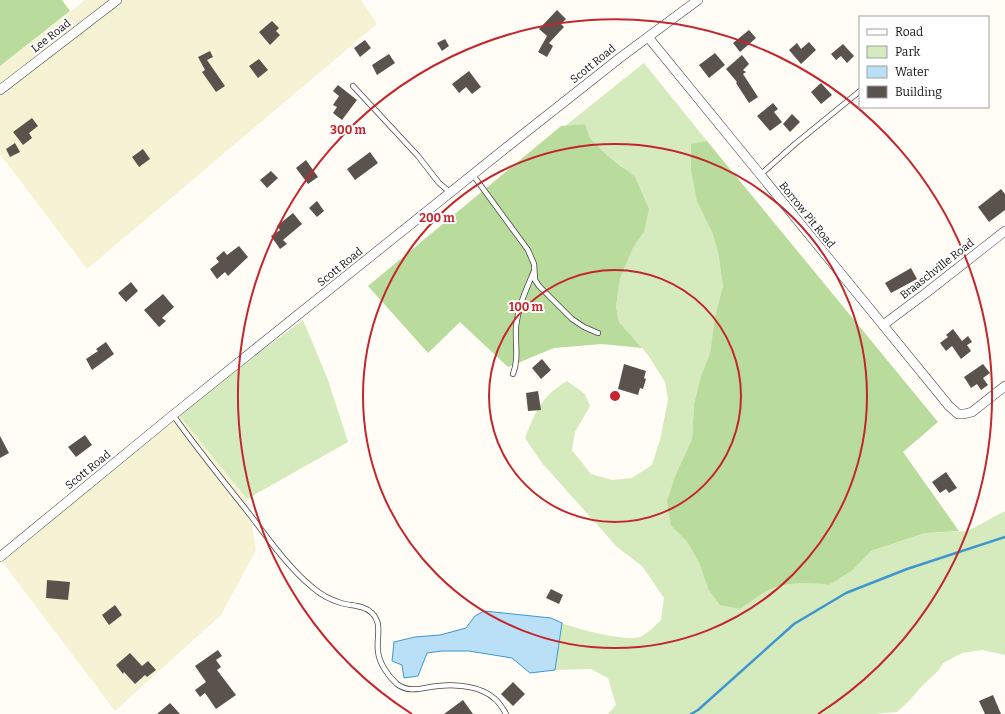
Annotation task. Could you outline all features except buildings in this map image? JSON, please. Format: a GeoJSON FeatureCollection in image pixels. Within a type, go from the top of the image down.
{"type":"FeatureCollection","features":[{"type":"Feature","properties":{"kind":"street","name":"Lee Road"},"geometry":{"type":"LineString","coordinates":[[0,90],[117,0]]}},
{"type":"Feature","properties":{"kind":"street","name":"Scott Road"},"geometry":{"type":"LineString","coordinates":[[0,557],[173,415],[473,175],[621,57],[698,0]]}},
{"type":"Feature","properties":{"kind":"street","name":"Borrow Pit Road"},"geometry":{"type":"LineString","coordinates":[[648,37],[949,406],[958,414],[969,413],[1005,386]]}},
{"type":"Feature","properties":{"kind":"street","name":"Braaschville Road"},"geometry":{"type":"LineString","coordinates":[[883,325],[922,297],[1005,231]]}},
{"type":"Feature","properties":{"kind":"lane"},"geometry":{"type":"LineString","coordinates":[[353,86],[418,156],[439,183],[451,193]]}},
{"type":"Feature","properties":{"kind":"lane"},"geometry":{"type":"LineString","coordinates":[[760,175],[795,144],[859,92]]}},
{"type":"Feature","properties":{"kind":"lane"},"geometry":{"type":"LineString","coordinates":[[473,175],[528,250],[534,264],[535,280],[572,319],[584,327],[598,333]]}},
{"type":"Feature","properties":{"kind":"lane"},"geometry":{"type":"LineString","coordinates":[[513,374],[516,367],[516,328],[518,313],[522,298],[534,271]]}},
{"type":"Feature","properties":{"kind":"lane"},"geometry":{"type":"LineString","coordinates":[[173,415],[263,532],[312,588],[331,599],[341,603],[364,608],[373,614],[379,626],[378,650],[380,659],[383,666],[395,682],[403,688],[411,690],[452,685],[470,687],[480,690],[495,699],[506,714]]}},
{"type":"Feature","properties":{"kind":"shaded area"},"geometry":{"type":"Polygon","coordinates":[[[85,0],[361,0],[377,24],[87,269],[0,154],[0,66],[85,0]]]}},
{"type":"Feature","properties":{"kind":"shaded area"},"geometry":{"type":"Polygon","coordinates":[[[177,413],[247,499],[256,550],[221,615],[115,711],[0,559],[177,413]]]}},
{"type":"Feature","properties":{"kind":"green space"},"geometry":{"type":"Polygon","coordinates":[[[0,0],[62,0],[70,11],[0,66],[0,0]]]}},
{"type":"Feature","properties":{"kind":"green space"},"geometry":{"type":"Polygon","coordinates":[[[644,63],[707,141],[691,145],[718,252],[723,286],[715,316],[710,353],[701,376],[694,404],[692,439],[676,474],[671,526],[687,542],[699,562],[708,589],[740,609],[764,592],[780,586],[804,583],[829,585],[853,570],[871,551],[925,533],[968,531],[1005,511],[1005,655],[982,650],[962,653],[943,663],[939,670],[897,712],[875,714],[608,714],[616,705],[608,678],[591,669],[555,670],[562,623],[579,629],[615,637],[635,638],[645,634],[661,620],[664,598],[642,566],[617,547],[542,463],[525,438],[540,405],[551,393],[567,381],[585,394],[590,406],[575,432],[572,450],[591,474],[612,480],[632,478],[652,465],[660,440],[668,400],[665,382],[648,355],[619,322],[616,307],[620,279],[633,248],[644,232],[623,167],[608,156],[590,138],[585,124],[565,126],[644,63]]]}},
{"type":"Feature","properties":{"kind":"green space"},"geometry":{"type":"Polygon","coordinates":[[[585,124],[590,138],[608,156],[635,177],[649,209],[644,232],[633,248],[620,279],[616,307],[619,322],[642,348],[602,344],[554,348],[508,367],[460,322],[428,353],[368,286],[561,126],[585,124]]]}},
{"type":"Feature","properties":{"kind":"green space"},"geometry":{"type":"Polygon","coordinates":[[[707,141],[938,422],[903,452],[959,531],[925,533],[871,551],[853,570],[829,585],[805,583],[780,586],[764,592],[740,609],[720,605],[708,589],[699,562],[687,542],[671,526],[667,501],[676,474],[692,439],[694,404],[701,376],[710,353],[715,316],[723,286],[718,252],[712,232],[697,201],[691,169],[691,144],[707,141]]]}},
{"type":"Feature","properties":{"kind":"green space"},"geometry":{"type":"Polygon","coordinates":[[[303,320],[328,380],[348,442],[247,499],[177,413],[303,320]]]}},
{"type":"Feature","properties":{"kind":"water"},"geometry":{"type":"Polygon","coordinates":[[[484,611],[551,618],[562,623],[555,670],[530,673],[512,658],[469,651],[442,651],[427,653],[418,676],[404,678],[402,665],[392,661],[394,642],[415,637],[440,635],[466,628],[475,616],[484,611]]]}},
{"type":"Feature","properties":{"kind":"waterway"},"geometry":{"type":"LineString","coordinates":[[691,714],[698,710],[794,624],[846,593],[907,569],[1005,537]]}}]}
